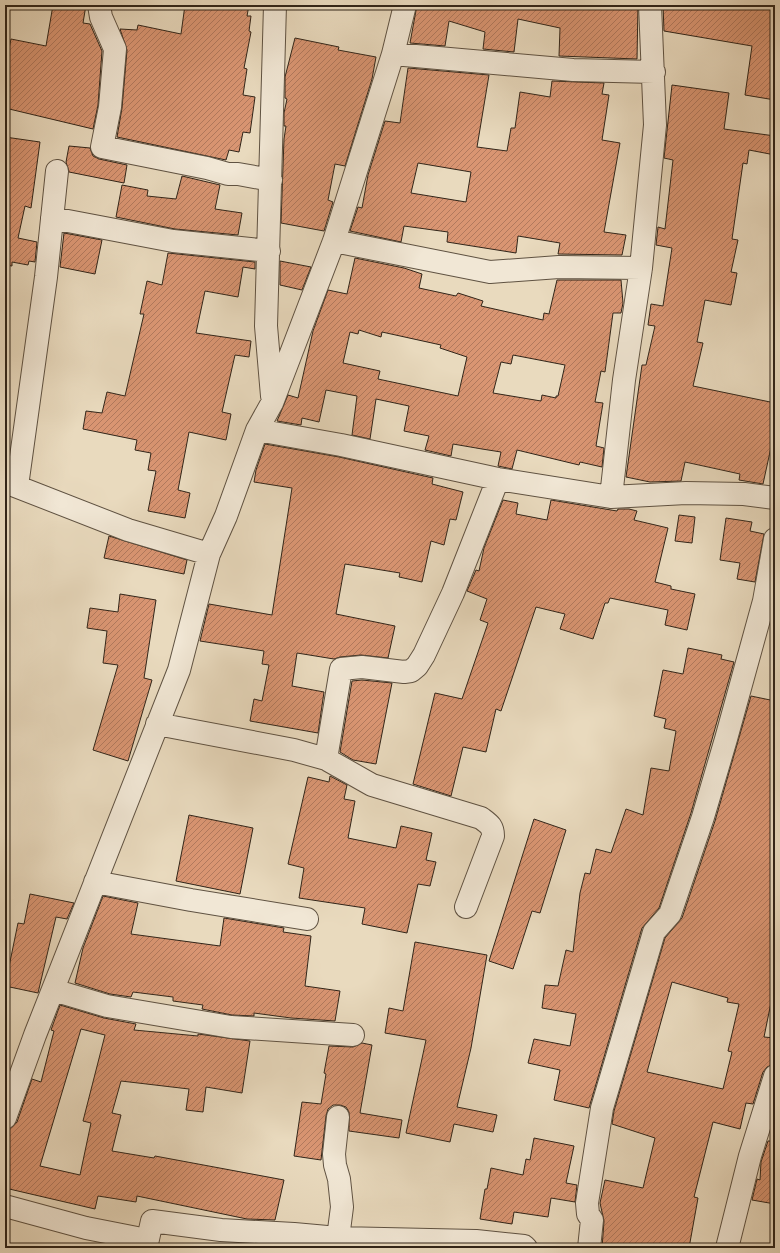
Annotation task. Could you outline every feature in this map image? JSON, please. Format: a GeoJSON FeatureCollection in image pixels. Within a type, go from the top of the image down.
{"type":"FeatureCollection","features":[{"type":"Feature","properties":{"kind":"street"},"geometry":{"type":"LineString","coordinates":[[99,5],[101,17],[115,50],[110,107],[102,147],[207,168],[228,174],[238,174],[271,180]]}},
{"type":"Feature","properties":{"kind":"street"},"geometry":{"type":"LineString","coordinates":[[272,403],[266,326],[275,5]]}},
{"type":"Feature","properties":{"kind":"street"},"geometry":{"type":"LineString","coordinates":[[5,1118],[53,990],[179,670],[209,554],[226,516],[257,430],[272,403],[334,241],[394,54],[404,5]]}},
{"type":"Feature","properties":{"kind":"street"},"geometry":{"type":"LineString","coordinates":[[610,497],[624,380],[641,268],[655,125],[654,72],[650,5]]}},
{"type":"Feature","properties":{"kind":"street"},"geometry":{"type":"LineString","coordinates":[[394,54],[573,70],[654,72]]}},
{"type":"Feature","properties":{"kind":"street"},"geometry":{"type":"LineString","coordinates":[[58,171],[11,484],[128,530],[209,554]]}},
{"type":"Feature","properties":{"kind":"street"},"geometry":{"type":"LineString","coordinates":[[52,218],[173,240],[269,252]]}},
{"type":"Feature","properties":{"kind":"street"},"geometry":{"type":"LineString","coordinates":[[334,241],[490,272],[559,267],[641,268]]}},
{"type":"Feature","properties":{"kind":"street"},"geometry":{"type":"LineString","coordinates":[[257,430],[341,445],[498,480],[610,497],[686,493],[744,494],[775,498]]}},
{"type":"Feature","properties":{"kind":"street"},"geometry":{"type":"LineString","coordinates":[[326,759],[341,669],[362,667],[404,672],[411,671],[417,666],[424,655],[453,593],[498,480]]}},
{"type":"Feature","properties":{"kind":"street"},"geometry":{"type":"LineString","coordinates":[[589,1248],[592,1220],[588,1214],[587,1203],[602,1108],[654,932],[670,914],[703,817],[764,601],[775,539]]}},
{"type":"Feature","properties":{"kind":"street"},"geometry":{"type":"LineString","coordinates":[[157,724],[294,750],[326,759],[372,785],[481,818],[493,829],[493,836],[466,907]]}},
{"type":"Feature","properties":{"kind":"street"},"geometry":{"type":"LineString","coordinates":[[95,882],[191,900],[307,919]]}},
{"type":"Feature","properties":{"kind":"street"},"geometry":{"type":"LineString","coordinates":[[53,990],[107,1006],[231,1028],[353,1035]]}},
{"type":"Feature","properties":{"kind":"street"},"geometry":{"type":"LineString","coordinates":[[727,1248],[750,1156],[775,1076]]}},
{"type":"Feature","properties":{"kind":"street"},"geometry":{"type":"LineString","coordinates":[[338,1117],[334,1154],[339,1179],[342,1207],[338,1238]]}},
{"type":"Feature","properties":{"kind":"street"},"geometry":{"type":"LineString","coordinates":[[5,1206],[146,1244],[152,1221],[221,1230],[338,1238],[524,1246],[526,1248]]}},
{"type":"Feature","properties":{"kind":"building"},"geometry":{"type":"Polygon","coordinates":[[[53,5],[86,5],[83,23],[90,24],[102,51],[98,105],[93,129],[5,108],[5,68],[11,39],[46,46],[53,5]]]}},
{"type":"Feature","properties":{"kind":"building"},"geometry":{"type":"Polygon","coordinates":[[[185,5],[249,5],[247,16],[251,16],[249,31],[251,32],[244,68],[247,69],[243,95],[255,97],[250,133],[243,132],[239,152],[229,150],[226,160],[117,137],[122,108],[127,50],[120,29],[137,30],[138,25],[181,34],[185,5]]]}},
{"type":"Feature","properties":{"kind":"building"},"geometry":{"type":"Polygon","coordinates":[[[417,5],[638,5],[637,59],[559,56],[560,28],[518,19],[514,52],[483,49],[485,32],[449,21],[445,46],[410,43],[417,5]]]}},
{"type":"Feature","properties":{"kind":"building"},"geometry":{"type":"Polygon","coordinates":[[[663,5],[775,5],[775,100],[745,95],[752,46],[664,31],[663,5]]]}},
{"type":"Feature","properties":{"kind":"building"},"geometry":{"type":"Polygon","coordinates":[[[295,38],[339,47],[338,50],[376,57],[372,79],[345,166],[335,164],[328,200],[333,202],[324,231],[281,223],[284,139],[286,126],[284,126],[284,113],[287,99],[285,98],[285,77],[295,38]]]}},
{"type":"Feature","properties":{"kind":"building"},"geometry":{"type":"Polygon","coordinates":[[[408,68],[489,75],[477,147],[507,151],[511,128],[515,128],[520,92],[550,97],[552,81],[604,83],[602,94],[609,95],[602,140],[620,143],[604,232],[626,235],[622,255],[558,254],[560,243],[518,236],[516,253],[447,242],[448,232],[404,226],[401,242],[350,231],[358,207],[362,208],[368,175],[385,121],[400,123],[408,68]],[[418,163],[411,193],[466,202],[471,172],[418,163]]]}},
{"type":"Feature","properties":{"kind":"building"},"geometry":{"type":"Polygon","coordinates":[[[672,85],[729,93],[724,129],[775,136],[775,155],[749,150],[747,164],[743,163],[732,239],[738,240],[731,272],[737,273],[731,305],[705,300],[697,342],[703,343],[693,386],[775,403],[775,429],[763,484],[739,480],[740,474],[685,462],[681,481],[650,482],[626,477],[642,365],[646,365],[655,326],[648,325],[651,304],[663,306],[672,248],[656,245],[658,227],[665,229],[673,160],[664,158],[672,85]]]}},
{"type":"Feature","properties":{"kind":"building"},"geometry":{"type":"Polygon","coordinates":[[[5,137],[40,142],[31,208],[25,206],[18,238],[37,242],[35,262],[29,261],[28,265],[12,262],[12,266],[5,265],[5,137]]]}},
{"type":"Feature","properties":{"kind":"building"},"geometry":{"type":"Polygon","coordinates":[[[69,146],[90,148],[93,156],[99,159],[127,165],[124,183],[69,172],[66,162],[69,146]]]}},
{"type":"Feature","properties":{"kind":"building"},"geometry":{"type":"Polygon","coordinates":[[[182,176],[220,185],[215,209],[242,213],[238,235],[175,229],[116,217],[122,185],[148,190],[147,196],[176,199],[182,176]]]}},
{"type":"Feature","properties":{"kind":"building"},"geometry":{"type":"Polygon","coordinates":[[[64,233],[102,240],[95,274],[60,267],[64,233]]]}},
{"type":"Feature","properties":{"kind":"building"},"geometry":{"type":"Polygon","coordinates":[[[168,253],[255,262],[255,269],[243,267],[238,297],[205,291],[196,333],[251,341],[249,357],[235,355],[222,412],[231,414],[226,440],[189,432],[178,490],[190,493],[185,518],[148,511],[156,471],[148,470],[151,453],[135,450],[137,440],[83,429],[86,411],[102,413],[107,392],[125,396],[144,314],[140,314],[147,281],[162,285],[168,253]]]}},
{"type":"Feature","properties":{"kind":"building"},"geometry":{"type":"Polygon","coordinates":[[[355,258],[404,268],[422,274],[419,288],[456,296],[458,293],[483,301],[481,306],[543,320],[544,313],[549,314],[557,280],[621,280],[623,303],[621,313],[613,313],[605,372],[601,371],[595,402],[603,403],[596,446],[604,448],[602,467],[580,462],[579,465],[517,450],[512,469],[498,466],[501,452],[453,444],[451,456],[425,450],[429,436],[404,431],[409,406],[376,399],[370,439],[352,435],[357,396],[326,390],[319,422],[302,418],[301,425],[277,421],[288,395],[298,398],[313,331],[328,290],[347,294],[355,258]],[[359,330],[358,334],[350,332],[343,363],[380,371],[378,379],[458,396],[467,357],[440,348],[441,345],[382,332],[381,337],[359,330]],[[513,355],[511,364],[501,362],[493,393],[541,401],[542,395],[556,398],[556,396],[558,396],[565,365],[513,355]]]}},
{"type":"Feature","properties":{"kind":"building"},"geometry":{"type":"Polygon","coordinates":[[[280,261],[311,267],[302,290],[280,285],[280,261]]]}},
{"type":"Feature","properties":{"kind":"building"},"geometry":{"type":"Polygon","coordinates":[[[265,444],[339,457],[433,478],[432,484],[463,492],[456,520],[450,519],[444,545],[431,541],[422,582],[399,577],[400,573],[345,564],[336,614],[395,626],[388,658],[361,655],[334,659],[297,653],[292,686],[324,692],[318,733],[250,721],[254,699],[262,701],[269,665],[262,664],[264,651],[200,641],[209,604],[272,615],[292,488],[254,482],[256,470],[265,444]]]}},
{"type":"Feature","properties":{"kind":"building"},"geometry":{"type":"Polygon","coordinates":[[[503,500],[518,503],[516,514],[547,520],[551,500],[617,511],[618,509],[629,509],[637,511],[634,520],[668,528],[655,582],[671,586],[671,589],[695,594],[687,630],[665,625],[668,610],[610,598],[608,603],[605,603],[593,639],[560,629],[565,614],[536,607],[501,711],[496,709],[486,752],[463,747],[451,796],[413,784],[435,693],[462,699],[488,623],[480,620],[487,599],[467,591],[476,570],[479,571],[484,548],[503,500]]]}},
{"type":"Feature","properties":{"kind":"building"},"geometry":{"type":"Polygon","coordinates":[[[679,515],[695,517],[692,543],[675,541],[679,515]]]}},
{"type":"Feature","properties":{"kind":"building"},"geometry":{"type":"Polygon","coordinates":[[[726,518],[752,522],[750,531],[764,534],[755,582],[737,579],[740,563],[720,560],[726,518]]]}},
{"type":"Feature","properties":{"kind":"building"},"geometry":{"type":"Polygon","coordinates":[[[109,536],[187,560],[184,574],[104,558],[109,536]]]}},
{"type":"Feature","properties":{"kind":"building"},"geometry":{"type":"Polygon","coordinates":[[[120,594],[156,600],[144,678],[152,680],[128,761],[93,750],[118,665],[103,663],[107,631],[87,628],[90,608],[118,612],[120,594]]]}},
{"type":"Feature","properties":{"kind":"building"},"geometry":{"type":"Polygon","coordinates":[[[688,648],[722,655],[721,659],[734,662],[691,813],[659,908],[642,928],[589,1108],[554,1100],[560,1070],[528,1063],[534,1039],[570,1046],[576,1014],[542,1008],[545,985],[558,986],[566,950],[573,952],[580,893],[585,873],[590,874],[596,849],[611,853],[626,809],[643,815],[651,768],[669,771],[676,731],[664,728],[666,719],[654,716],[663,670],[683,674],[688,648]]]}},
{"type":"Feature","properties":{"kind":"building"},"geometry":{"type":"Polygon","coordinates":[[[362,680],[392,683],[376,764],[353,760],[340,752],[352,681],[362,680]]]}},
{"type":"Feature","properties":{"kind":"building"},"geometry":{"type":"Polygon","coordinates":[[[751,696],[775,701],[775,983],[764,1037],[775,1038],[775,1064],[767,1067],[763,1072],[753,1104],[746,1103],[740,1129],[713,1122],[694,1197],[698,1198],[689,1248],[602,1248],[604,1221],[600,1203],[605,1180],[643,1188],[655,1138],[612,1124],[614,1111],[665,938],[682,918],[715,821],[751,696]],[[672,982],[647,1072],[723,1089],[732,1052],[728,1051],[739,1004],[727,1002],[728,998],[672,982]]]}},
{"type":"Feature","properties":{"kind":"building"},"geometry":{"type":"Polygon","coordinates":[[[330,776],[347,785],[344,799],[355,801],[348,838],[396,848],[401,826],[432,833],[426,860],[436,862],[430,886],[418,884],[407,933],[362,924],[365,908],[299,898],[304,868],[288,864],[308,777],[329,782],[330,776]]]}},
{"type":"Feature","properties":{"kind":"building"},"geometry":{"type":"Polygon","coordinates":[[[189,815],[253,828],[240,894],[176,881],[189,815]]]}},
{"type":"Feature","properties":{"kind":"building"},"geometry":{"type":"Polygon","coordinates":[[[534,819],[566,830],[540,913],[532,911],[513,969],[489,961],[534,819]]]}},
{"type":"Feature","properties":{"kind":"building"},"geometry":{"type":"Polygon","coordinates":[[[30,894],[74,903],[67,919],[56,917],[38,993],[5,986],[18,923],[24,924],[30,894]]]}},
{"type":"Feature","properties":{"kind":"building"},"geometry":{"type":"Polygon","coordinates":[[[103,896],[138,903],[131,934],[220,946],[224,918],[284,928],[283,932],[311,936],[305,986],[340,991],[335,1021],[291,1018],[254,1013],[254,1016],[232,1015],[202,1009],[203,1005],[173,1001],[173,997],[133,992],[131,997],[110,994],[75,983],[83,948],[103,896]]]}},
{"type":"Feature","properties":{"kind":"building"},"geometry":{"type":"Polygon","coordinates":[[[415,942],[487,955],[471,1048],[457,1107],[497,1115],[493,1132],[454,1124],[450,1142],[406,1133],[426,1040],[385,1033],[389,1008],[403,1011],[415,942]]]}},
{"type":"Feature","properties":{"kind":"building"},"geometry":{"type":"Polygon","coordinates":[[[60,1005],[104,1018],[136,1024],[134,1030],[198,1036],[198,1034],[250,1041],[242,1093],[206,1087],[203,1112],[186,1110],[189,1089],[121,1081],[112,1113],[121,1115],[112,1151],[154,1158],[155,1156],[284,1180],[275,1220],[247,1219],[137,1196],[136,1202],[98,1196],[95,1209],[5,1188],[5,1143],[9,1129],[17,1122],[32,1079],[41,1082],[54,1031],[51,1030],[60,1005]],[[81,1029],[40,1166],[80,1175],[91,1123],[83,1121],[105,1035],[81,1029]]]}},
{"type":"Feature","properties":{"kind":"building"},"geometry":{"type":"Polygon","coordinates":[[[362,1043],[372,1045],[360,1113],[402,1120],[399,1138],[349,1131],[349,1112],[346,1107],[333,1105],[328,1109],[326,1116],[321,1160],[294,1156],[302,1102],[321,1104],[326,1074],[324,1073],[329,1046],[353,1047],[362,1043]]]}},
{"type":"Feature","properties":{"kind":"building"},"geometry":{"type":"Polygon","coordinates":[[[534,1138],[574,1146],[566,1183],[577,1185],[575,1202],[551,1198],[548,1217],[514,1212],[512,1224],[480,1219],[485,1189],[487,1189],[491,1168],[523,1175],[526,1159],[530,1160],[534,1138]]]}},
{"type":"Feature","properties":{"kind":"building"},"geometry":{"type":"Polygon","coordinates":[[[768,1141],[775,1141],[775,1204],[752,1200],[757,1179],[760,1180],[761,1162],[768,1141]]]}}]}
